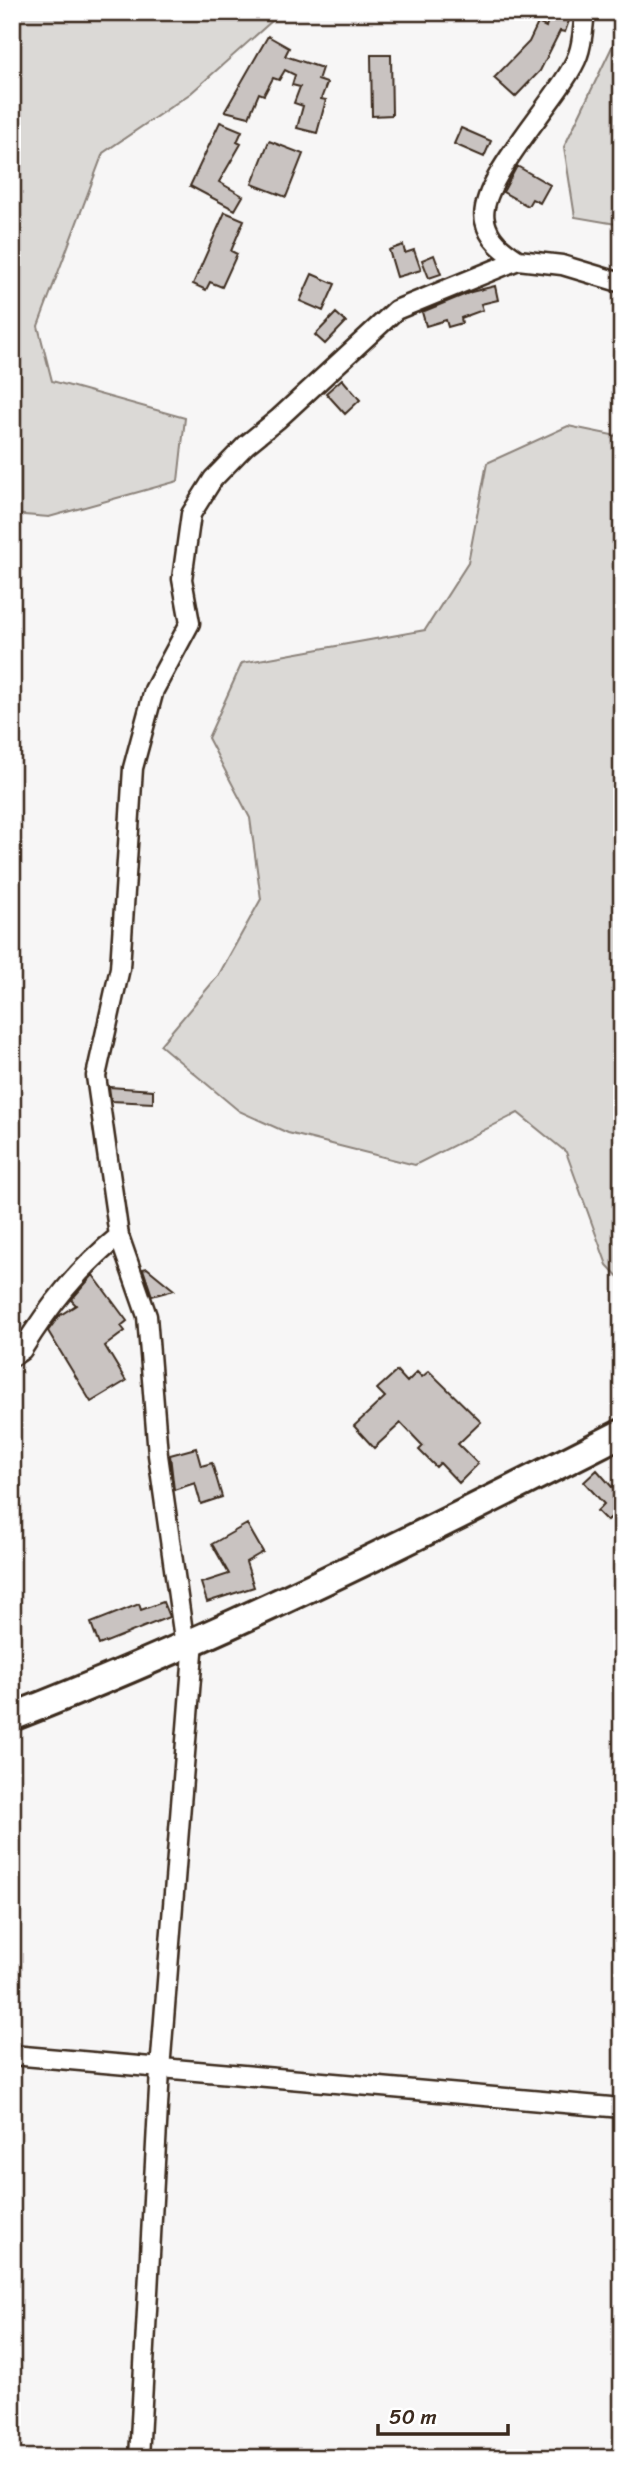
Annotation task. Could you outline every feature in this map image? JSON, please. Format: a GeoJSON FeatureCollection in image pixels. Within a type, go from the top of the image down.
{"type":"FeatureCollection","features":[{"type":"Feature","properties":{"kind":"street"},"geometry":{"type":"LineString","coordinates":[[585,12],[578,55],[509,159],[486,204],[484,219],[496,245],[518,260],[562,265],[622,283]]}},
{"type":"Feature","properties":{"kind":"street"},"geometry":{"type":"LineString","coordinates":[[139,2458],[160,2070],[189,1643],[158,1455],[147,1316],[119,1236],[96,1076],[120,968],[135,756],[154,690],[190,623],[183,579],[191,514],[214,479],[246,445],[396,310],[518,260]]}},
{"type":"Feature","properties":{"kind":"street"},"geometry":{"type":"LineString","coordinates":[[12,1357],[22,1350],[68,1283],[90,1259],[119,1236]]}},
{"type":"Feature","properties":{"kind":"street"},"geometry":{"type":"LineString","coordinates":[[12,1717],[189,1643],[383,1555],[622,1433]]}},
{"type":"Feature","properties":{"kind":"street"},"geometry":{"type":"LineString","coordinates":[[12,2055],[160,2070],[622,2108]]}},
{"type":"Feature","properties":{"kind":"shaded area"},"geometry":{"type":"Polygon","coordinates":[[[12,12],[282,12],[191,93],[103,153],[38,326],[52,381],[185,418],[178,481],[49,517],[12,514],[12,12]]]}},
{"type":"Feature","properties":{"kind":"shaded area"},"geometry":{"type":"Polygon","coordinates":[[[622,26],[622,225],[575,217],[564,147],[622,26]]]}},
{"type":"Feature","properties":{"kind":"shaded area"},"geometry":{"type":"Polygon","coordinates":[[[568,426],[622,437],[622,1281],[607,1265],[566,1152],[518,1113],[415,1165],[288,1133],[239,1111],[160,1045],[218,976],[261,899],[250,818],[208,738],[242,663],[425,630],[468,563],[487,463],[568,426]]]}},
{"type":"Feature","properties":{"kind":"building"},"geometry":{"type":"Polygon","coordinates":[[[550,12],[572,12],[565,32],[560,31],[540,71],[515,97],[494,78],[529,42],[538,23],[546,27],[550,12]]]}},
{"type":"Feature","properties":{"kind":"building"},"geometry":{"type":"Polygon","coordinates":[[[268,36],[289,48],[285,56],[322,68],[318,80],[327,83],[321,99],[326,100],[317,133],[297,128],[303,106],[294,103],[300,87],[292,85],[295,75],[285,70],[279,80],[273,78],[264,95],[259,93],[249,117],[225,111],[268,36]]]}},
{"type":"Feature","properties":{"kind":"building"},"geometry":{"type":"Polygon","coordinates":[[[371,55],[391,55],[392,115],[372,116],[371,55]]]}},
{"type":"Feature","properties":{"kind":"building"},"geometry":{"type":"Polygon","coordinates":[[[220,122],[242,131],[237,142],[241,144],[219,182],[243,196],[235,210],[190,186],[220,122]]]}},
{"type":"Feature","properties":{"kind":"building"},"geometry":{"type":"Polygon","coordinates":[[[461,128],[491,141],[484,157],[454,144],[461,128]]]}},
{"type":"Feature","properties":{"kind":"building"},"geometry":{"type":"Polygon","coordinates":[[[269,141],[303,154],[286,197],[252,184],[269,141]]]}},
{"type":"Feature","properties":{"kind":"building"},"geometry":{"type":"Polygon","coordinates":[[[517,166],[550,185],[540,203],[532,199],[528,206],[503,192],[517,166]]]}},
{"type":"Feature","properties":{"kind":"building"},"geometry":{"type":"Polygon","coordinates":[[[225,212],[244,220],[231,251],[237,254],[222,287],[210,282],[206,290],[193,284],[225,212]]]}},
{"type":"Feature","properties":{"kind":"building"},"geometry":{"type":"Polygon","coordinates":[[[403,245],[405,253],[414,250],[421,270],[397,277],[389,250],[403,245]]]}},
{"type":"Feature","properties":{"kind":"building"},"geometry":{"type":"Polygon","coordinates":[[[434,255],[441,274],[429,278],[422,260],[434,255]]]}},
{"type":"Feature","properties":{"kind":"building"},"geometry":{"type":"Polygon","coordinates":[[[312,274],[335,284],[323,311],[300,301],[312,274]]]}},
{"type":"Feature","properties":{"kind":"building"},"geometry":{"type":"Polygon","coordinates":[[[495,286],[498,300],[481,304],[483,310],[461,318],[462,323],[448,327],[446,320],[426,326],[422,312],[471,292],[495,286]]]}},
{"type":"Feature","properties":{"kind":"building"},"geometry":{"type":"Polygon","coordinates":[[[336,313],[346,322],[325,344],[315,335],[336,313]]]}},
{"type":"Feature","properties":{"kind":"building"},"geometry":{"type":"Polygon","coordinates":[[[342,379],[360,400],[345,414],[326,393],[342,379]]]}},
{"type":"Feature","properties":{"kind":"building"},"geometry":{"type":"Polygon","coordinates":[[[109,1087],[153,1090],[153,1103],[111,1101],[109,1087]]]}},
{"type":"Feature","properties":{"kind":"building"},"geometry":{"type":"Polygon","coordinates":[[[147,1268],[174,1290],[152,1296],[143,1269],[147,1268]]]}},
{"type":"Feature","properties":{"kind":"building"},"geometry":{"type":"Polygon","coordinates":[[[93,1275],[127,1321],[121,1326],[125,1331],[105,1346],[126,1381],[91,1402],[48,1331],[59,1316],[76,1305],[71,1300],[93,1275]]]}},
{"type":"Feature","properties":{"kind":"building"},"geometry":{"type":"Polygon","coordinates":[[[397,1371],[407,1382],[417,1372],[422,1377],[429,1371],[481,1422],[458,1444],[478,1464],[459,1483],[440,1463],[436,1467],[419,1450],[423,1446],[401,1423],[374,1448],[354,1426],[385,1397],[377,1389],[397,1371]]]}},
{"type":"Feature","properties":{"kind":"building"},"geometry":{"type":"Polygon","coordinates":[[[196,1448],[201,1466],[212,1463],[222,1497],[201,1504],[195,1483],[174,1490],[170,1455],[196,1448]]]}},
{"type":"Feature","properties":{"kind":"building"},"geometry":{"type":"Polygon","coordinates":[[[597,1470],[612,1487],[622,1479],[622,1507],[607,1521],[597,1511],[604,1504],[584,1482],[597,1470]]]}},
{"type":"Feature","properties":{"kind":"building"},"geometry":{"type":"Polygon","coordinates":[[[247,1524],[263,1552],[246,1562],[254,1587],[207,1602],[201,1583],[229,1574],[212,1544],[247,1524]]]}},
{"type":"Feature","properties":{"kind":"building"},"geometry":{"type":"Polygon","coordinates":[[[163,1602],[169,1617],[99,1645],[91,1623],[139,1604],[141,1610],[163,1602]]]}}]}
